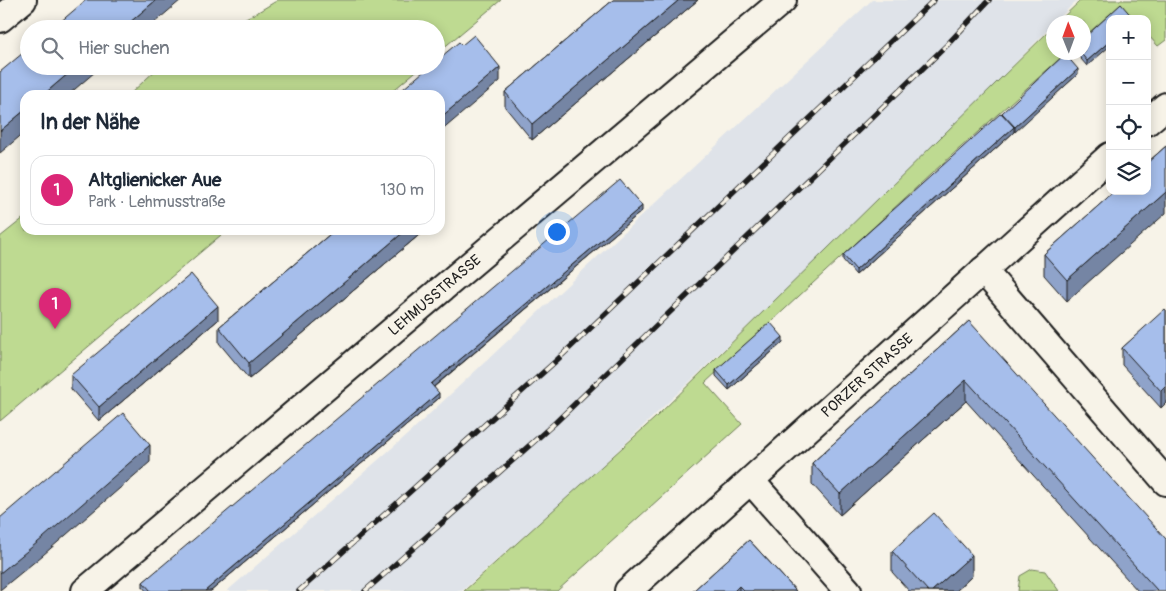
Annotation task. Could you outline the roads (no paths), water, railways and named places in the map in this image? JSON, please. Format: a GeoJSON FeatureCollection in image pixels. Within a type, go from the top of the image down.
{"type":"FeatureCollection","features":[{"type":"Feature","properties":{"kind":"street"},"geometry":{"type":"LineString","coordinates":[[0,19],[23,0]]}},
{"type":"Feature","properties":{"kind":"street","name":"LEHMUSSTRASSE"},"geometry":{"type":"LineString","coordinates":[[85,591],[782,0]]}},
{"type":"Feature","properties":{"kind":"street"},"geometry":{"type":"LineString","coordinates":[[1151,119],[1166,106]]}},
{"type":"Feature","properties":{"kind":"street","name":"PORZER STRASSE"},"geometry":{"type":"LineString","coordinates":[[628,591],[1106,160]]}},
{"type":"Feature","properties":{"kind":"street"},"geometry":{"type":"LineString","coordinates":[[983,270],[1166,482]]}},
{"type":"Feature","properties":{"kind":"street"},"geometry":{"type":"LineString","coordinates":[[751,481],[848,591]]}},
{"type":"Feature","properties":{"kind":"railway"},"geometry":{"type":"LineString","coordinates":[[299,591],[557,360],[934,0]]}},
{"type":"Feature","properties":{"kind":"railway"},"geometry":{"type":"LineString","coordinates":[[365,591],[556,422],[947,45],[989,0]]}},
{"type":"Feature","properties":{"kind":"place","name":"Altglienicker Aue"},"geometry":{"type":"Point","coordinates":[55,329]}}]}
